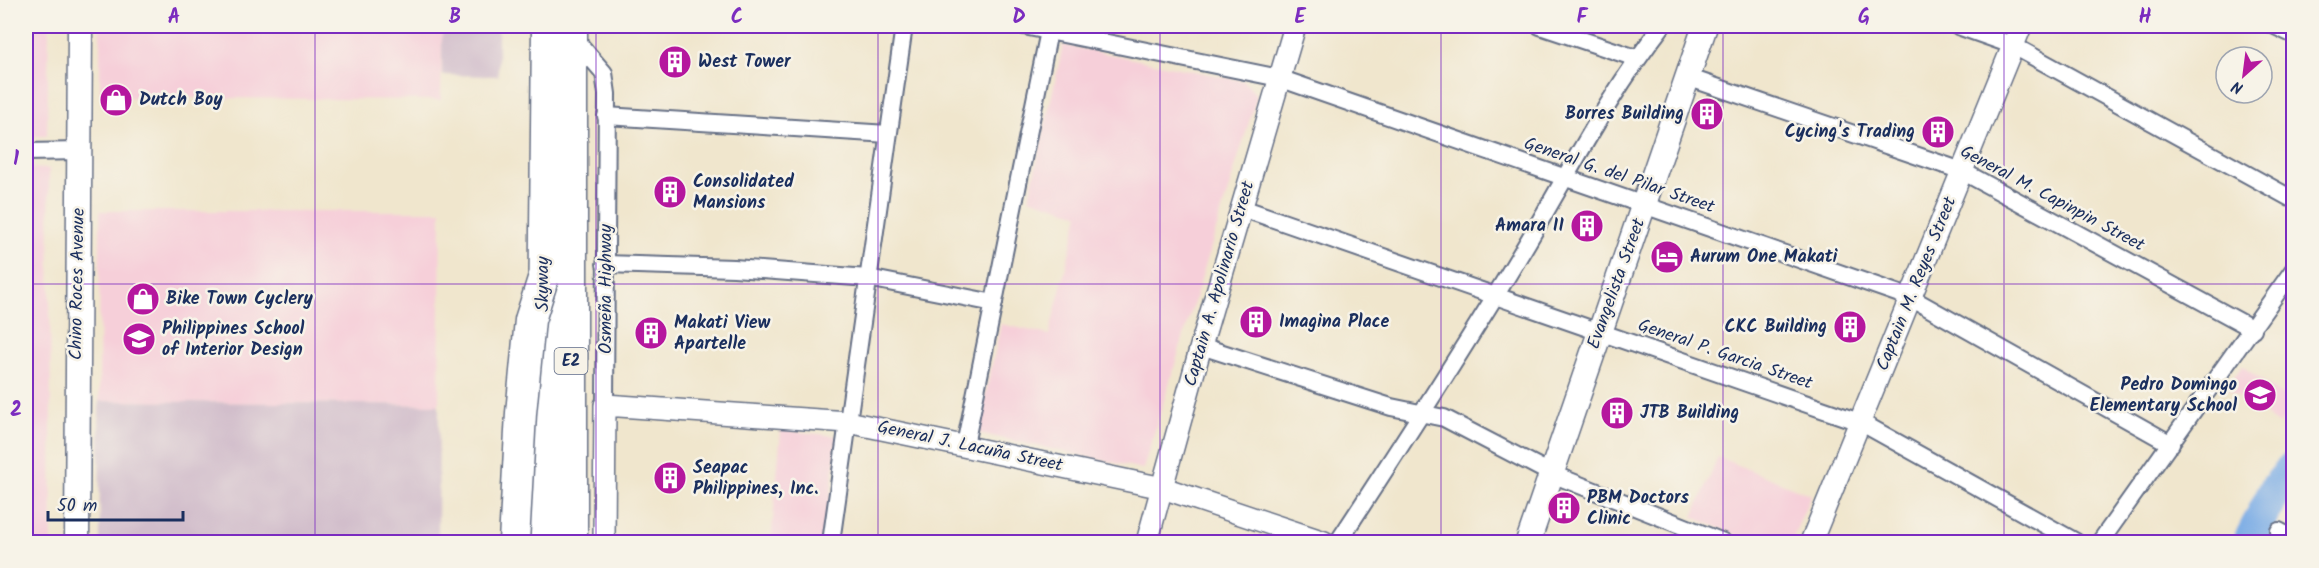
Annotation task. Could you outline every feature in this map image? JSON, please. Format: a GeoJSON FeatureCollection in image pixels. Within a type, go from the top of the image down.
{"type":"FeatureCollection","features":[{"type":"Feature","properties":{"kind":"highway","name":"Skyway"},"geometry":{"type":"LineString","coordinates":[[542,543],[547,26]]}},
{"type":"Feature","properties":{"kind":"highway","name":"Skyway"},"geometry":{"type":"LineString","coordinates":[[572,543],[576,35]]}},
{"type":"Feature","properties":{"kind":"highway"},"geometry":{"type":"LineString","coordinates":[[514,543],[521,413],[530,320],[543,279]]}},
{"type":"Feature","properties":{"kind":"main road","name":"Chino Roces Avenue"},"geometry":{"type":"LineString","coordinates":[[77,543],[80,26]]}},
{"type":"Feature","properties":{"kind":"main road","name":"Evangelista Street"},"geometry":{"type":"LineString","coordinates":[[1528,543],[1705,26]]}},
{"type":"Feature","properties":{"kind":"street"},"geometry":{"type":"LineString","coordinates":[[831,543],[904,26]]}},
{"type":"Feature","properties":{"kind":"street","name":"General G. del Pilar Street"},"geometry":{"type":"LineString","coordinates":[[1024,26],[1279,78],[1911,298],[2170,444]]}},
{"type":"Feature","properties":{"kind":"street","name":"Captain A. Apolinario Street"},"geometry":{"type":"LineString","coordinates":[[1147,543],[1201,346],[1294,26]]}},
{"type":"Feature","properties":{"kind":"street"},"geometry":{"type":"LineString","coordinates":[[1540,26],[1636,58]]}},
{"type":"Feature","properties":{"kind":"street"},"geometry":{"type":"LineString","coordinates":[[1338,543],[1497,295],[1619,85],[1636,58],[1662,26]]}},
{"type":"Feature","properties":{"kind":"street"},"geometry":{"type":"LineString","coordinates":[[1958,26],[2012,45],[2294,200]]}},
{"type":"Feature","properties":{"kind":"street","name":"Captain M. Reyes Street"},"geometry":{"type":"LineString","coordinates":[[1811,543],[1862,423],[2021,26]]}},
{"type":"Feature","properties":{"kind":"street"},"geometry":{"type":"LineString","coordinates":[[2276,26],[2294,35]]}},
{"type":"Feature","properties":{"kind":"street"},"geometry":{"type":"LineString","coordinates":[[965,445],[1049,31]]}},
{"type":"Feature","properties":{"kind":"street","name":"Osmeña Highway"},"geometry":{"type":"LineString","coordinates":[[576,35],[604,73],[607,94],[604,543]]}},
{"type":"Feature","properties":{"kind":"street","name":"General M. Capinpin Street"},"geometry":{"type":"LineString","coordinates":[[1687,77],[1962,171],[2253,329]]}},
{"type":"Feature","properties":{"kind":"street"},"geometry":{"type":"LineString","coordinates":[[606,116],[888,134]]}},
{"type":"Feature","properties":{"kind":"street"},"geometry":{"type":"LineString","coordinates":[[26,152],[81,151]]}},
{"type":"Feature","properties":{"kind":"street","name":"General P. Garcia Street"},"geometry":{"type":"LineString","coordinates":[[1242,208],[1862,423],[2076,543]]}},
{"type":"Feature","properties":{"kind":"street"},"geometry":{"type":"LineString","coordinates":[[605,264],[734,268],[868,278],[994,303]]}},
{"type":"Feature","properties":{"kind":"street"},"geometry":{"type":"LineString","coordinates":[[2100,543],[2294,269]]}},
{"type":"Feature","properties":{"kind":"street"},"geometry":{"type":"LineString","coordinates":[[1201,346],[1391,407],[1444,418],[1552,474],[1723,543]]}},
{"type":"Feature","properties":{"kind":"street","name":"General J. Lacuña Street"},"geometry":{"type":"LineString","coordinates":[[605,405],[848,422],[1163,488],[1324,543]]}},
{"type":"Feature","properties":{"kind":"shaded area"},"geometry":{"type":"Polygon","coordinates":[[[26,26],[49,26],[47,136],[26,136],[26,26]]]}},
{"type":"Feature","properties":{"kind":"shaded area"},"geometry":{"type":"Polygon","coordinates":[[[100,26],[442,28],[441,100],[100,97],[100,26]]]}},
{"type":"Feature","properties":{"kind":"shaded area"},"geometry":{"type":"Polygon","coordinates":[[[272,26],[498,26],[498,76],[442,75],[442,28],[272,26]]]}},
{"type":"Feature","properties":{"kind":"shaded area"},"geometry":{"type":"Polygon","coordinates":[[[1063,45],[1244,81],[1257,96],[1143,469],[977,433],[1001,324],[1049,335],[1079,214],[1029,198],[1063,45]]]}},
{"type":"Feature","properties":{"kind":"shaded area"},"geometry":{"type":"Polygon","coordinates":[[[26,168],[49,169],[52,542],[26,542],[26,168]]]}},
{"type":"Feature","properties":{"kind":"shaded area"},"geometry":{"type":"Polygon","coordinates":[[[100,211],[441,211],[439,405],[99,401],[100,211]]]}},
{"type":"Feature","properties":{"kind":"shaded area","name":"Pedro Domingo Elementary School"},"geometry":{"type":"Polygon","coordinates":[[[2242,366],[2293,403],[2279,425],[2226,387],[2242,366]]]}},
{"type":"Feature","properties":{"kind":"shaded area"},"geometry":{"type":"Polygon","coordinates":[[[99,401],[439,405],[438,542],[100,542],[99,401]]]}},
{"type":"Feature","properties":{"kind":"shaded area"},"geometry":{"type":"Polygon","coordinates":[[[781,430],[837,436],[826,542],[771,542],[781,430]]]}},
{"type":"Feature","properties":{"kind":"shaded area"},"geometry":{"type":"Polygon","coordinates":[[[1718,457],[1811,495],[1791,542],[1752,542],[1693,517],[1718,457]]]}},
{"type":"Feature","properties":{"kind":"waterway"},"geometry":{"type":"LineString","coordinates":[[2249,542],[2276,488],[2294,467]]}},
{"type":"Feature","properties":{"kind":"place","name":"West Tower"},"geometry":{"type":"Point","coordinates":[675,62]}},
{"type":"Feature","properties":{"kind":"place","name":"Dutch Boy"},"geometry":{"type":"Point","coordinates":[116,100]}},
{"type":"Feature","properties":{"kind":"place","name":"Borres Building"},"geometry":{"type":"Point","coordinates":[1707,114]}},
{"type":"Feature","properties":{"kind":"place","name":"Cycing's Trading"},"geometry":{"type":"Point","coordinates":[1938,132]}},
{"type":"Feature","properties":{"kind":"place","name":"Consolidated Mansions"},"geometry":{"type":"Point","coordinates":[670,192]}},
{"type":"Feature","properties":{"kind":"place","name":"Amara II"},"geometry":{"type":"Point","coordinates":[1587,226]}},
{"type":"Feature","properties":{"kind":"place","name":"Aurum One Makati"},"geometry":{"type":"Point","coordinates":[1667,257]}},
{"type":"Feature","properties":{"kind":"place","name":"Bike Town Cyclery"},"geometry":{"type":"Point","coordinates":[143,299]}},
{"type":"Feature","properties":{"kind":"place","name":"Imagina Place"},"geometry":{"type":"Point","coordinates":[1256,322]}},
{"type":"Feature","properties":{"kind":"place","name":"CKC Building"},"geometry":{"type":"Point","coordinates":[1850,327]}},
{"type":"Feature","properties":{"kind":"place","name":"Makati View Apartelle"},"geometry":{"type":"Point","coordinates":[651,333]}},
{"type":"Feature","properties":{"kind":"place","name":"Philippines School of Interior Design"},"geometry":{"type":"Point","coordinates":[139,339]}},
{"type":"Feature","properties":{"kind":"place","name":"Pedro Domingo Elementary School"},"geometry":{"type":"Point","coordinates":[2260,395]}},
{"type":"Feature","properties":{"kind":"place","name":"JTB Building"},"geometry":{"type":"Point","coordinates":[1617,413]}},
{"type":"Feature","properties":{"kind":"place","name":"Seapac Philippines, Inc."},"geometry":{"type":"Point","coordinates":[670,478]}},
{"type":"Feature","properties":{"kind":"place","name":"PBM Doctors Clinic"},"geometry":{"type":"Point","coordinates":[1564,508]}}]}
